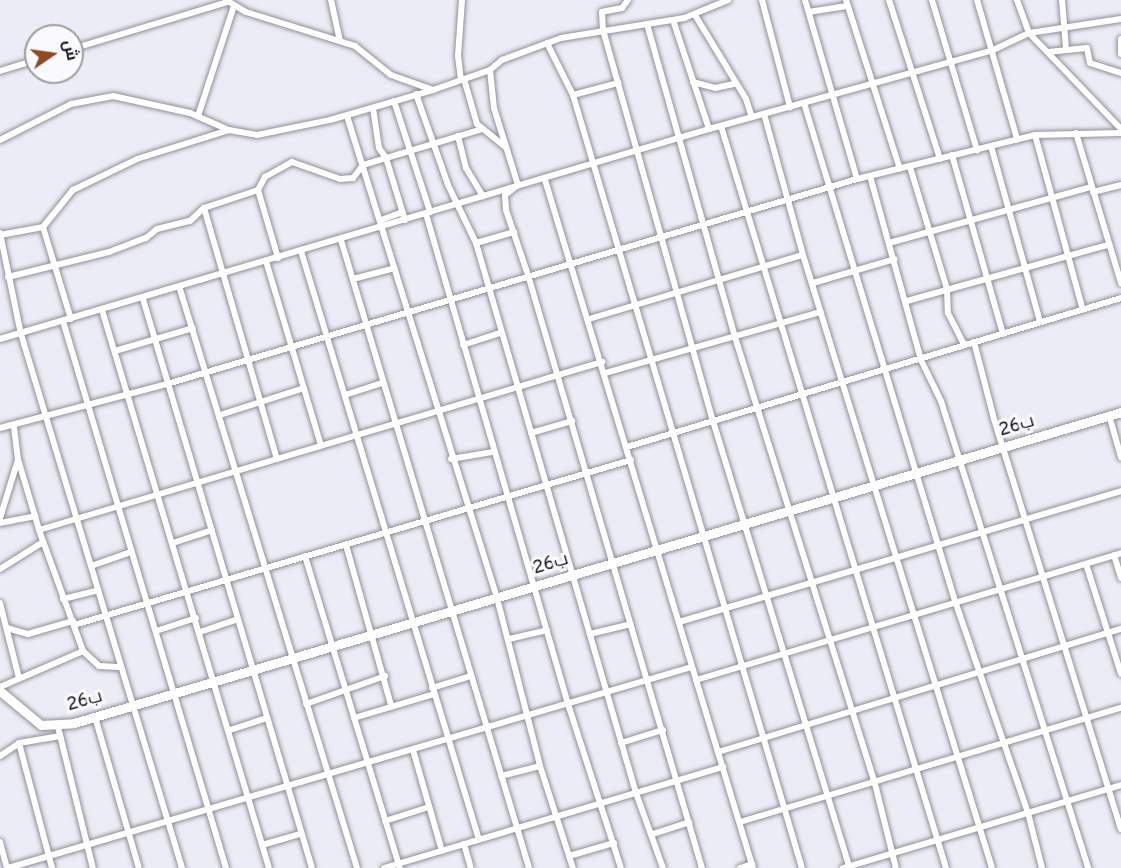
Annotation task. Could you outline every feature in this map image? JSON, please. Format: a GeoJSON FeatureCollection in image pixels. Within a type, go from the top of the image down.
{"type":"FeatureCollection","features":[{"type":"Feature","properties":{"kind":"highway","name":"26ب"},"geometry":{"type":"LineString","coordinates":[[0,689],[41,725],[59,731],[94,717],[216,680],[1121,412]]}},
{"type":"Feature","properties":{"kind":"street"},"geometry":{"type":"LineString","coordinates":[[331,0],[340,41]]}},
{"type":"Feature","properties":{"kind":"street"},"geometry":{"type":"LineString","coordinates":[[462,0],[458,56],[463,79],[477,124],[508,148]]}},
{"type":"Feature","properties":{"kind":"street"},"geometry":{"type":"LineString","coordinates":[[628,0],[622,8],[602,12],[603,30],[713,421],[808,724],[848,867],[1121,785]]}},
{"type":"Feature","properties":{"kind":"street"},"geometry":{"type":"LineString","coordinates":[[0,140],[71,104],[105,97],[138,99],[198,116],[229,130],[257,135],[283,132],[433,90],[490,70],[502,60],[547,43],[603,30],[695,15],[728,0]]}},
{"type":"Feature","properties":{"kind":"street"},"geometry":{"type":"LineString","coordinates":[[762,0],[790,107]]}},
{"type":"Feature","properties":{"kind":"street"},"geometry":{"type":"LineString","coordinates":[[805,0],[857,179]]}},
{"type":"Feature","properties":{"kind":"street"},"geometry":{"type":"LineString","coordinates":[[889,0],[940,159]]}},
{"type":"Feature","properties":{"kind":"street"},"geometry":{"type":"LineString","coordinates":[[932,0],[977,150]]}},
{"type":"Feature","properties":{"kind":"street"},"geometry":{"type":"LineString","coordinates":[[977,0],[1017,139]]}},
{"type":"Feature","properties":{"kind":"street"},"geometry":{"type":"LineString","coordinates":[[1017,0],[1029,33],[1048,52],[1070,80],[1121,131]]}},
{"type":"Feature","properties":{"kind":"street"},"geometry":{"type":"LineString","coordinates":[[1062,0],[1066,50]]}},
{"type":"Feature","properties":{"kind":"street"},"geometry":{"type":"LineString","coordinates":[[198,116],[229,3]]}},
{"type":"Feature","properties":{"kind":"street"},"geometry":{"type":"LineString","coordinates":[[84,46],[229,3],[355,46],[391,75],[433,90]]}},
{"type":"Feature","properties":{"kind":"street"},"geometry":{"type":"LineString","coordinates":[[809,12],[847,3],[900,169]]}},
{"type":"Feature","properties":{"kind":"street"},"geometry":{"type":"LineString","coordinates":[[695,15],[752,117]]}},
{"type":"Feature","properties":{"kind":"street"},"geometry":{"type":"LineString","coordinates":[[0,339],[384,228],[518,185],[546,180],[678,138],[991,51],[1029,33],[1121,19]]}},
{"type":"Feature","properties":{"kind":"street"},"geometry":{"type":"LineString","coordinates":[[673,20],[709,129]]}},
{"type":"Feature","properties":{"kind":"street"},"geometry":{"type":"LineString","coordinates":[[647,24],[735,337],[874,780],[896,868]]}},
{"type":"Feature","properties":{"kind":"street"},"geometry":{"type":"LineString","coordinates":[[1121,39],[1121,54]]}},
{"type":"Feature","properties":{"kind":"street"},"geometry":{"type":"LineString","coordinates":[[547,43],[573,95],[802,868]]}},
{"type":"Feature","properties":{"kind":"street"},"geometry":{"type":"LineString","coordinates":[[1048,52],[1087,48],[1090,63],[1121,73]]}},
{"type":"Feature","properties":{"kind":"street"},"geometry":{"type":"LineString","coordinates":[[0,72],[24,64]]}},
{"type":"Feature","properties":{"kind":"street"},"geometry":{"type":"LineString","coordinates":[[490,70],[494,108],[518,185]]}},
{"type":"Feature","properties":{"kind":"street"},"geometry":{"type":"LineString","coordinates":[[573,95],[618,82]]}},
{"type":"Feature","properties":{"kind":"street"},"geometry":{"type":"LineString","coordinates":[[693,82],[715,88],[734,84]]}},
{"type":"Feature","properties":{"kind":"street"},"geometry":{"type":"LineString","coordinates":[[417,94],[434,143],[476,243],[621,743],[663,868]]}},
{"type":"Feature","properties":{"kind":"street"},"geometry":{"type":"LineString","coordinates":[[394,101],[411,150],[478,399],[568,704],[621,868]]}},
{"type":"Feature","properties":{"kind":"street"},"geometry":{"type":"LineString","coordinates":[[804,103],[854,270],[919,473],[955,601],[1028,813],[1042,868]]}},
{"type":"Feature","properties":{"kind":"street"},"geometry":{"type":"LineString","coordinates":[[373,108],[379,148],[386,158],[405,220]]}},
{"type":"Feature","properties":{"kind":"street"},"geometry":{"type":"LineString","coordinates":[[764,114],[803,255],[878,485],[992,868]]}},
{"type":"Feature","properties":{"kind":"street"},"geometry":{"type":"LineString","coordinates":[[346,116],[384,228],[451,459],[497,598],[540,766],[573,868]]}},
{"type":"Feature","properties":{"kind":"street"},"geometry":{"type":"LineString","coordinates":[[721,126],[761,266],[835,498],[946,868]]}},
{"type":"Feature","properties":{"kind":"street"},"geometry":{"type":"LineString","coordinates":[[8,277],[139,241],[157,228],[190,221],[204,208],[258,190],[265,177],[292,162],[340,179],[353,178],[363,165],[482,129]]}},
{"type":"Feature","properties":{"kind":"street"},"geometry":{"type":"LineString","coordinates":[[182,868],[118,667],[106,616],[21,334],[0,234],[43,227],[73,190],[137,159],[229,130]]}},
{"type":"Feature","properties":{"kind":"street"},"geometry":{"type":"LineString","coordinates":[[0,428],[14,427],[167,384],[618,248],[857,179],[1035,135],[1121,131]]}},
{"type":"Feature","properties":{"kind":"street"},"geometry":{"type":"LineString","coordinates":[[1076,133],[1121,283]]}},
{"type":"Feature","properties":{"kind":"street"},"geometry":{"type":"LineString","coordinates":[[1035,135],[1050,197],[1083,310]]}},
{"type":"Feature","properties":{"kind":"street"},"geometry":{"type":"LineString","coordinates":[[458,136],[466,168],[483,196]]}},
{"type":"Feature","properties":{"kind":"street"},"geometry":{"type":"LineString","coordinates":[[991,146],[1040,322]]}},
{"type":"Feature","properties":{"kind":"street"},"geometry":{"type":"LineString","coordinates":[[952,155],[985,278],[1003,334]]}},
{"type":"Feature","properties":{"kind":"street"},"geometry":{"type":"LineString","coordinates":[[910,166],[947,289],[948,313],[964,345]]}},
{"type":"Feature","properties":{"kind":"street"},"geometry":{"type":"LineString","coordinates":[[870,176],[907,301],[921,360],[941,401],[1088,868]]}},
{"type":"Feature","properties":{"kind":"street"},"geometry":{"type":"LineString","coordinates":[[546,180],[573,262],[753,866],[740,868]]}},
{"type":"Feature","properties":{"kind":"street"},"geometry":{"type":"LineString","coordinates":[[518,185],[503,201],[572,421],[702,868]]}},
{"type":"Feature","properties":{"kind":"street"},"geometry":{"type":"LineString","coordinates":[[889,243],[1050,197],[1121,185]]}},
{"type":"Feature","properties":{"kind":"street"},"geometry":{"type":"LineString","coordinates":[[258,190],[278,258]]}},
{"type":"Feature","properties":{"kind":"street"},"geometry":{"type":"LineString","coordinates":[[204,208],[278,459]]}},
{"type":"Feature","properties":{"kind":"street"},"geometry":{"type":"LineString","coordinates":[[381,220],[403,212]]}},
{"type":"Feature","properties":{"kind":"street"},"geometry":{"type":"LineString","coordinates":[[43,227],[57,264],[71,319]]}},
{"type":"Feature","properties":{"kind":"street"},"geometry":{"type":"LineString","coordinates":[[476,243],[514,232]]}},
{"type":"Feature","properties":{"kind":"street"},"geometry":{"type":"LineString","coordinates":[[341,240],[454,610],[471,676],[529,868]]}},
{"type":"Feature","properties":{"kind":"street"},"geometry":{"type":"LineString","coordinates":[[907,301],[1108,245]]}},
{"type":"Feature","properties":{"kind":"street"},"geometry":{"type":"LineString","coordinates":[[301,251],[478,840]]}},
{"type":"Feature","properties":{"kind":"street"},"geometry":{"type":"LineString","coordinates":[[590,319],[676,291],[803,255]]}},
{"type":"Feature","properties":{"kind":"street"},"geometry":{"type":"LineString","coordinates":[[813,283],[895,259]]}},
{"type":"Feature","properties":{"kind":"street"},"geometry":{"type":"LineString","coordinates":[[266,261],[321,445]]}},
{"type":"Feature","properties":{"kind":"street"},"geometry":{"type":"LineString","coordinates":[[352,279],[395,268]]}},
{"type":"Feature","properties":{"kind":"street"},"geometry":{"type":"LineString","coordinates":[[179,286],[220,415],[326,776],[357,868]]}},
{"type":"Feature","properties":{"kind":"street"},"geometry":{"type":"LineString","coordinates":[[627,447],[1121,298]]}},
{"type":"Feature","properties":{"kind":"street"},"geometry":{"type":"LineString","coordinates":[[143,299],[286,787],[312,868]]}},
{"type":"Feature","properties":{"kind":"street"},"geometry":{"type":"LineString","coordinates":[[102,310],[216,680],[269,868]]}},
{"type":"Feature","properties":{"kind":"street"},"geometry":{"type":"LineString","coordinates":[[605,373],[821,312]]}},
{"type":"Feature","properties":{"kind":"street"},"geometry":{"type":"LineString","coordinates":[[63,321],[226,868]]}},
{"type":"Feature","properties":{"kind":"street"},"geometry":{"type":"LineString","coordinates":[[115,351],[193,328]]}},
{"type":"Feature","properties":{"kind":"street"},"geometry":{"type":"LineString","coordinates":[[464,345],[501,333]]}},
{"type":"Feature","properties":{"kind":"street"},"geometry":{"type":"LineString","coordinates":[[974,342],[1025,521],[1121,829]]}},
{"type":"Feature","properties":{"kind":"street"},"geometry":{"type":"LineString","coordinates":[[39,530],[602,362]]}},
{"type":"Feature","properties":{"kind":"street"},"geometry":{"type":"LineString","coordinates":[[345,395],[384,383]]}},
{"type":"Feature","properties":{"kind":"street"},"geometry":{"type":"LineString","coordinates":[[220,415],[304,388]]}},
{"type":"Feature","properties":{"kind":"street"},"geometry":{"type":"LineString","coordinates":[[1109,415],[1121,457]]}},
{"type":"Feature","properties":{"kind":"street"},"geometry":{"type":"LineString","coordinates":[[531,433],[572,421]]}},
{"type":"Feature","properties":{"kind":"street"},"geometry":{"type":"LineString","coordinates":[[14,427],[18,459],[39,530],[83,651],[99,666],[118,667]]}},
{"type":"Feature","properties":{"kind":"street"},"geometry":{"type":"LineString","coordinates":[[451,459],[494,452]]}},
{"type":"Feature","properties":{"kind":"street"},"geometry":{"type":"LineString","coordinates":[[0,518],[18,459]]}},
{"type":"Feature","properties":{"kind":"street"},"geometry":{"type":"LineString","coordinates":[[8,628],[28,634],[106,616],[426,521],[466,506],[631,460]]}},
{"type":"Feature","properties":{"kind":"street"},"geometry":{"type":"LineString","coordinates":[[679,622],[1121,491]]}},
{"type":"Feature","properties":{"kind":"street"},"geometry":{"type":"LineString","coordinates":[[0,523],[35,516]]}},
{"type":"Feature","properties":{"kind":"street"},"geometry":{"type":"LineString","coordinates":[[173,543],[212,531]]}},
{"type":"Feature","properties":{"kind":"street"},"geometry":{"type":"LineString","coordinates":[[0,569],[43,542]]}},
{"type":"Feature","properties":{"kind":"street"},"geometry":{"type":"LineString","coordinates":[[346,545],[374,634],[391,705]]}},
{"type":"Feature","properties":{"kind":"street"},"geometry":{"type":"LineString","coordinates":[[91,566],[131,552]]}},
{"type":"Feature","properties":{"kind":"street"},"geometry":{"type":"LineString","coordinates":[[696,680],[873,627],[914,612],[1043,578],[1118,554],[1121,578]]}},
{"type":"Feature","properties":{"kind":"street"},"geometry":{"type":"LineString","coordinates":[[305,556],[399,866]]}},
{"type":"Feature","properties":{"kind":"street"},"geometry":{"type":"LineString","coordinates":[[1086,564],[1121,674]]}},
{"type":"Feature","properties":{"kind":"street"},"geometry":{"type":"LineString","coordinates":[[63,599],[98,590]]}},
{"type":"Feature","properties":{"kind":"street"},"geometry":{"type":"LineString","coordinates":[[0,603],[19,678]]}},
{"type":"Feature","properties":{"kind":"street"},"geometry":{"type":"LineString","coordinates":[[156,631],[196,618]]}},
{"type":"Feature","properties":{"kind":"street"},"geometry":{"type":"LineString","coordinates":[[200,632],[238,619]]}},
{"type":"Feature","properties":{"kind":"street"},"geometry":{"type":"LineString","coordinates":[[590,634],[631,624]]}},
{"type":"Feature","properties":{"kind":"street"},"geometry":{"type":"LineString","coordinates":[[718,752],[1121,629]]}},
{"type":"Feature","properties":{"kind":"street"},"geometry":{"type":"LineString","coordinates":[[509,639],[547,630]]}},
{"type":"Feature","properties":{"kind":"street"},"geometry":{"type":"LineString","coordinates":[[0,689],[19,678],[83,651]]}},
{"type":"Feature","properties":{"kind":"street"},"geometry":{"type":"LineString","coordinates":[[0,842],[8,868],[208,808],[447,741],[692,667]]}},
{"type":"Feature","properties":{"kind":"street"},"geometry":{"type":"LineString","coordinates":[[306,704],[385,676]]}},
{"type":"Feature","properties":{"kind":"street"},"geometry":{"type":"LineString","coordinates":[[354,718],[471,676]]}},
{"type":"Feature","properties":{"kind":"street"},"geometry":{"type":"LineString","coordinates":[[740,822],[874,780],[960,757],[1121,708]]}},
{"type":"Feature","properties":{"kind":"street"},"geometry":{"type":"LineString","coordinates":[[94,717],[139,868]]}},
{"type":"Feature","properties":{"kind":"street"},"geometry":{"type":"LineString","coordinates":[[230,730],[267,718]]}},
{"type":"Feature","properties":{"kind":"street"},"geometry":{"type":"LineString","coordinates":[[621,743],[663,730]]}},
{"type":"Feature","properties":{"kind":"street"},"geometry":{"type":"LineString","coordinates":[[0,756],[19,743],[59,731],[93,868]]}},
{"type":"Feature","properties":{"kind":"street"},"geometry":{"type":"LineString","coordinates":[[19,743],[52,868]]}},
{"type":"Feature","properties":{"kind":"street"},"geometry":{"type":"LineString","coordinates":[[413,750],[442,851]]}},
{"type":"Feature","properties":{"kind":"street"},"geometry":{"type":"LineString","coordinates":[[501,776],[540,766]]}},
{"type":"Feature","properties":{"kind":"street"},"geometry":{"type":"LineString","coordinates":[[384,868],[399,866],[516,828],[723,767]]}},
{"type":"Feature","properties":{"kind":"street"},"geometry":{"type":"LineString","coordinates":[[385,821],[429,807]]}},
{"type":"Feature","properties":{"kind":"street"},"geometry":{"type":"LineString","coordinates":[[653,834],[689,822]]}},
{"type":"Feature","properties":{"kind":"street"},"geometry":{"type":"LineString","coordinates":[[262,845],[300,834]]}},
{"type":"Feature","properties":{"kind":"street"},"geometry":{"type":"LineString","coordinates":[[569,856],[614,843]]}},
{"type":"Feature","properties":{"kind":"street"},"geometry":{"type":"LineString","coordinates":[[464,844],[471,868]]}}]}
